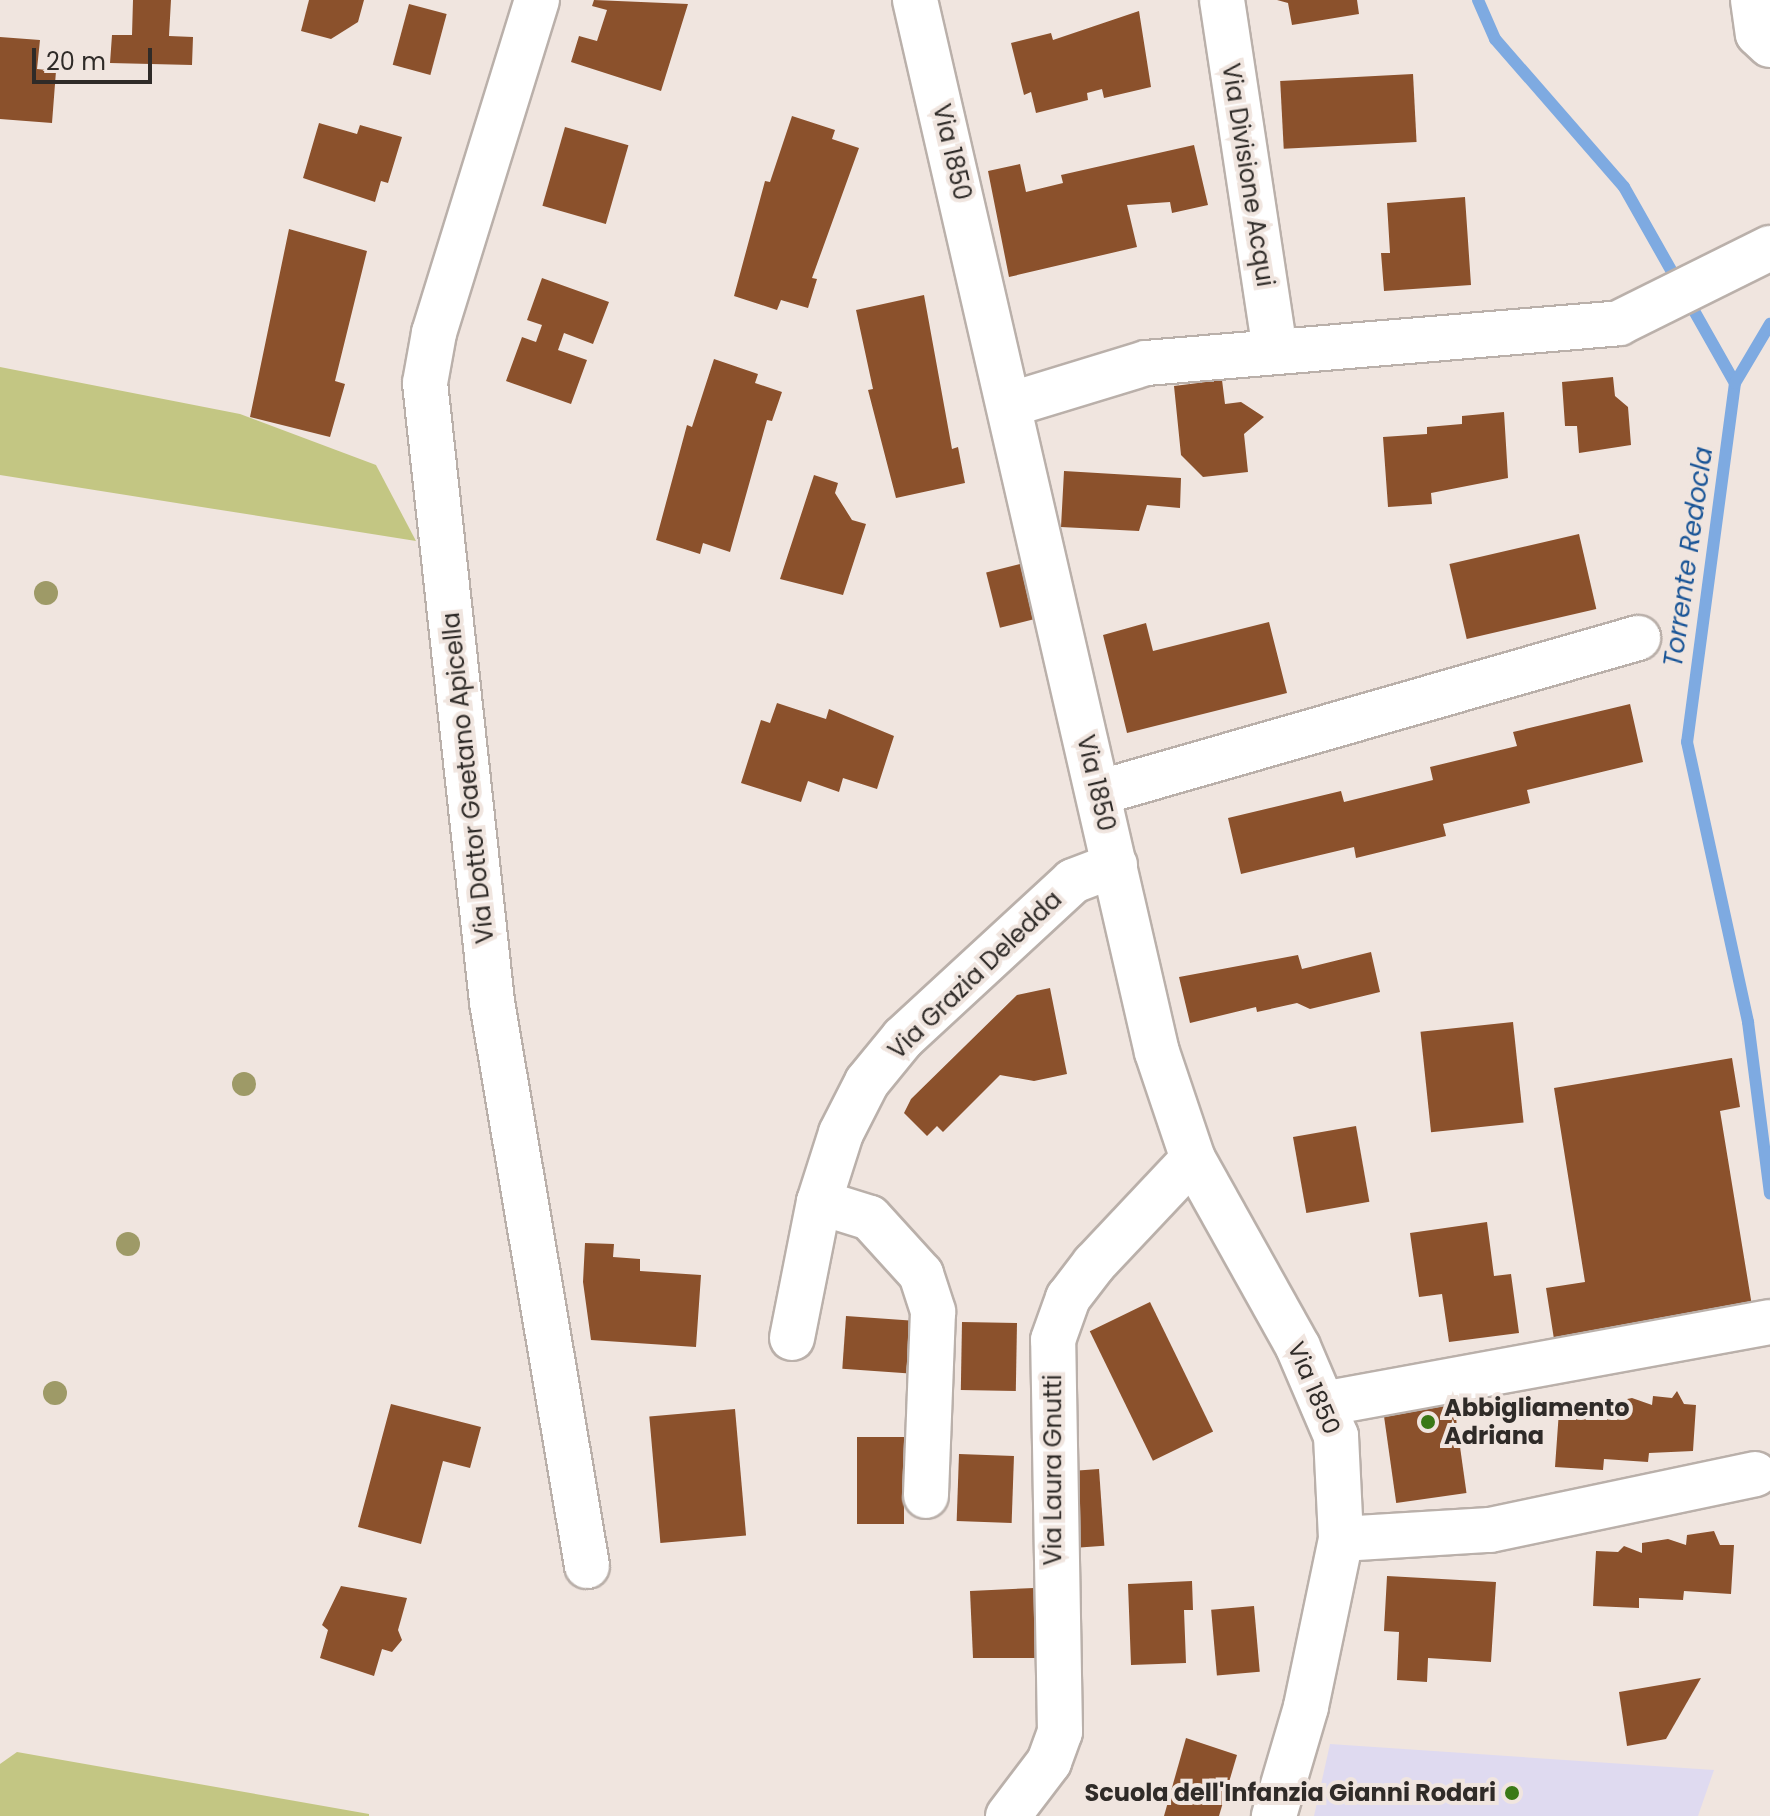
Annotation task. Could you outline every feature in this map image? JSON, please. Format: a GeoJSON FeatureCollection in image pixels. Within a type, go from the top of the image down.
{"type":"FeatureCollection","features":[{"type":"Feature","properties":{"kind":"street","name":"Via Dottor Gaetano Apicella"},"geometry":{"type":"LineString","coordinates":[[537,0],[434,333],[425,383],[492,1002],[587,1566]]}},
{"type":"Feature","properties":{"kind":"street","name":"Via 1850"},"geometry":{"type":"LineString","coordinates":[[915,0],[1012,404],[1157,1052],[1193,1159],[1323,1404],[1336,1436],[1341,1539],[1306,1707],[1274,1816]]}},
{"type":"Feature","properties":{"kind":"street","name":"Via Divisione Acqui"},"geometry":{"type":"LineString","coordinates":[[1222,0],[1275,351]]}},
{"type":"Feature","properties":{"kind":"street"},"geometry":{"type":"LineString","coordinates":[[1753,0],[1758,34],[1770,45]]}},
{"type":"Feature","properties":{"kind":"street"},"geometry":{"type":"LineString","coordinates":[[1012,404],[1146,363],[1635,316],[1706,283],[1770,248]]}},
{"type":"Feature","properties":{"kind":"street"},"geometry":{"type":"LineString","coordinates":[[1098,793],[1638,638]]}},
{"type":"Feature","properties":{"kind":"street","name":"Via Grazia Deledda"},"geometry":{"type":"LineString","coordinates":[[792,1338],[819,1202],[841,1133],[867,1082],[903,1038],[1073,881],[1115,865]]}},
{"type":"Feature","properties":{"kind":"street","name":"Via Laura Gnutti"},"geometry":{"type":"LineString","coordinates":[[1008,1816],[1049,1762],[1060,1732],[1053,1340],[1068,1298],[1094,1264],[1193,1159]]}},
{"type":"Feature","properties":{"kind":"street"},"geometry":{"type":"LineString","coordinates":[[819,1202],[870,1218],[921,1274],[933,1312],[926,1496]]}},
{"type":"Feature","properties":{"kind":"street"},"geometry":{"type":"LineString","coordinates":[[1323,1404],[1765,1323]]}},
{"type":"Feature","properties":{"kind":"street"},"geometry":{"type":"LineString","coordinates":[[1341,1539],[1490,1530],[1755,1474]]}},
{"type":"Feature","properties":{"kind":"shaded area","name":"Scuola dell'Infanzia Gianni Rodari"},"geometry":{"type":"Polygon","coordinates":[[[1330,1744],[1714,1770],[1698,1816],[1314,1816],[1330,1744]]]}},
{"type":"Feature","properties":{"kind":"green space"},"geometry":{"type":"Polygon","coordinates":[[[0,367],[240,414],[376,465],[416,541],[0,475],[0,367]]]}},
{"type":"Feature","properties":{"kind":"green space"},"geometry":{"type":"Polygon","coordinates":[[[17,1752],[369,1816],[0,1816],[0,1764],[17,1752]]]}},
{"type":"Feature","properties":{"kind":"building"},"geometry":{"type":"Polygon","coordinates":[[[133,0],[171,0],[169,36],[193,37],[192,65],[110,63],[112,35],[132,35],[133,0]]]}},
{"type":"Feature","properties":{"kind":"building"},"geometry":{"type":"Polygon","coordinates":[[[309,0],[364,0],[358,22],[331,39],[301,31],[309,0]]]}},
{"type":"Feature","properties":{"kind":"building"},"geometry":{"type":"Polygon","coordinates":[[[594,0],[688,4],[661,91],[571,62],[579,36],[597,41],[607,10],[592,6],[594,0]]]}},
{"type":"Feature","properties":{"kind":"building"},"geometry":{"type":"Polygon","coordinates":[[[1277,0],[1357,0],[1359,14],[1292,25],[1288,3],[1277,0]]]}},
{"type":"Feature","properties":{"kind":"building"},"geometry":{"type":"Polygon","coordinates":[[[409,4],[447,14],[430,75],[393,65],[409,4]]]}},
{"type":"Feature","properties":{"kind":"building"},"geometry":{"type":"Polygon","coordinates":[[[1139,11],[1151,87],[1104,98],[1102,89],[1087,93],[1088,100],[1036,113],[1031,92],[1024,95],[1011,43],[1051,33],[1053,40],[1139,11]]]}},
{"type":"Feature","properties":{"kind":"building"},"geometry":{"type":"Polygon","coordinates":[[[0,37],[40,40],[37,69],[56,71],[52,123],[0,119],[0,37]]]}},
{"type":"Feature","properties":{"kind":"building"},"geometry":{"type":"Polygon","coordinates":[[[1413,74],[1417,142],[1284,149],[1280,81],[1413,74]]]}},
{"type":"Feature","properties":{"kind":"building"},"geometry":{"type":"Polygon","coordinates":[[[792,116],[835,130],[832,139],[859,148],[812,278],[817,279],[808,308],[781,300],[777,310],[734,296],[765,181],[770,182],[792,116]]]}},
{"type":"Feature","properties":{"kind":"building"},"geometry":{"type":"Polygon","coordinates":[[[319,123],[357,134],[360,125],[402,137],[388,183],[381,181],[375,202],[303,178],[319,123]]]}},
{"type":"Feature","properties":{"kind":"building"},"geometry":{"type":"Polygon","coordinates":[[[565,127],[628,145],[606,224],[542,206],[565,127]]]}},
{"type":"Feature","properties":{"kind":"building"},"geometry":{"type":"Polygon","coordinates":[[[1194,145],[1208,205],[1172,213],[1170,202],[1127,205],[1137,247],[1009,277],[988,171],[1020,164],[1026,192],[1063,183],[1061,175],[1194,145]]]}},
{"type":"Feature","properties":{"kind":"building"},"geometry":{"type":"Polygon","coordinates":[[[1465,197],[1471,285],[1384,291],[1381,253],[1390,253],[1387,203],[1465,197]]]}},
{"type":"Feature","properties":{"kind":"building"},"geometry":{"type":"Polygon","coordinates":[[[289,229],[367,251],[335,381],[345,384],[330,437],[250,417],[289,229]]]}},
{"type":"Feature","properties":{"kind":"building"},"geometry":{"type":"Polygon","coordinates":[[[542,278],[609,302],[593,344],[564,333],[558,350],[587,360],[571,404],[506,381],[522,337],[536,342],[542,325],[527,320],[542,278]]]}},
{"type":"Feature","properties":{"kind":"building"},"geometry":{"type":"Polygon","coordinates":[[[924,295],[952,449],[958,447],[965,483],[896,498],[868,390],[873,389],[856,310],[924,295]]]}},
{"type":"Feature","properties":{"kind":"building"},"geometry":{"type":"Polygon","coordinates":[[[714,359],[758,374],[755,383],[782,392],[772,421],[767,420],[730,552],[703,543],[700,554],[656,540],[687,425],[692,427],[714,359]]]}},
{"type":"Feature","properties":{"kind":"building"},"geometry":{"type":"Polygon","coordinates":[[[1613,377],[1615,396],[1628,407],[1631,445],[1579,453],[1577,426],[1565,426],[1562,382],[1613,377]]]}},
{"type":"Feature","properties":{"kind":"building"},"geometry":{"type":"Polygon","coordinates":[[[1222,380],[1225,404],[1241,402],[1264,417],[1244,434],[1248,472],[1203,477],[1181,455],[1174,386],[1222,380]]]}},
{"type":"Feature","properties":{"kind":"building"},"geometry":{"type":"Polygon","coordinates":[[[1504,412],[1508,478],[1431,493],[1432,504],[1388,507],[1383,437],[1427,434],[1427,427],[1462,424],[1462,416],[1504,412]]]}},
{"type":"Feature","properties":{"kind":"building"},"geometry":{"type":"Polygon","coordinates":[[[1064,471],[1181,478],[1180,508],[1147,505],[1139,531],[1061,527],[1064,471]]]}},
{"type":"Feature","properties":{"kind":"building"},"geometry":{"type":"Polygon","coordinates":[[[814,475],[838,483],[835,493],[852,520],[866,524],[843,595],[780,579],[814,475]]]}},
{"type":"Feature","properties":{"kind":"building"},"geometry":{"type":"Polygon","coordinates":[[[1579,534],[1596,609],[1467,639],[1449,564],[1579,534]]]}},
{"type":"Feature","properties":{"kind":"building"},"geometry":{"type":"Polygon","coordinates":[[[1024,563],[1038,618],[1000,628],[986,572],[1024,563]]]}},
{"type":"Feature","properties":{"kind":"building"},"geometry":{"type":"Polygon","coordinates":[[[1269,622],[1287,693],[1127,733],[1103,635],[1146,623],[1153,651],[1269,622]]]}},
{"type":"Feature","properties":{"kind":"building"},"geometry":{"type":"Polygon","coordinates":[[[777,703],[826,719],[829,709],[894,736],[877,789],[843,778],[839,792],[808,781],[801,802],[741,783],[761,720],[770,723],[777,703]]]}},
{"type":"Feature","properties":{"kind":"building"},"geometry":{"type":"Polygon","coordinates":[[[1630,704],[1643,762],[1527,790],[1530,803],[1443,824],[1446,836],[1356,858],[1354,847],[1241,874],[1228,818],[1341,791],[1344,802],[1433,780],[1430,767],[1517,746],[1513,732],[1630,704]]]}},
{"type":"Feature","properties":{"kind":"building"},"geometry":{"type":"Polygon","coordinates":[[[1371,952],[1380,992],[1310,1009],[1297,1003],[1257,1012],[1256,1007],[1190,1023],[1179,977],[1298,955],[1302,969],[1371,952]]]}},
{"type":"Feature","properties":{"kind":"building"},"geometry":{"type":"Polygon","coordinates":[[[1050,988],[1067,1074],[1034,1081],[1000,1075],[943,1132],[937,1126],[927,1136],[904,1113],[911,1099],[1017,995],[1050,988]]]}},
{"type":"Feature","properties":{"kind":"building"},"geometry":{"type":"Polygon","coordinates":[[[1513,1022],[1524,1122],[1431,1132],[1421,1032],[1513,1022]]]}},
{"type":"Feature","properties":{"kind":"building"},"geometry":{"type":"Polygon","coordinates":[[[1732,1058],[1740,1107],[1720,1111],[1753,1312],[1556,1352],[1546,1288],[1585,1282],[1554,1088],[1732,1058]]]}},
{"type":"Feature","properties":{"kind":"building"},"geometry":{"type":"Polygon","coordinates":[[[1356,1126],[1369,1202],[1306,1213],[1293,1137],[1356,1126]]]}},
{"type":"Feature","properties":{"kind":"building"},"geometry":{"type":"Polygon","coordinates":[[[1487,1222],[1494,1276],[1511,1274],[1519,1333],[1449,1342],[1442,1294],[1419,1297],[1410,1233],[1487,1222]]]}},
{"type":"Feature","properties":{"kind":"building"},"geometry":{"type":"Polygon","coordinates":[[[585,1243],[614,1244],[613,1257],[640,1259],[640,1271],[701,1275],[696,1347],[591,1340],[583,1282],[585,1243]]]}},
{"type":"Feature","properties":{"kind":"building"},"geometry":{"type":"Polygon","coordinates":[[[1150,1302],[1213,1431],[1153,1461],[1090,1331],[1150,1302]]]}},
{"type":"Feature","properties":{"kind":"building"},"geometry":{"type":"Polygon","coordinates":[[[846,1316],[910,1320],[906,1373],[842,1369],[846,1316]]]}},
{"type":"Feature","properties":{"kind":"building"},"geometry":{"type":"Polygon","coordinates":[[[962,1322],[1017,1323],[1016,1391],[961,1390],[962,1322]]]}},
{"type":"Feature","properties":{"kind":"building"},"geometry":{"type":"Polygon","coordinates":[[[1677,1391],[1684,1404],[1696,1405],[1693,1451],[1649,1453],[1648,1462],[1604,1459],[1603,1470],[1555,1467],[1559,1411],[1588,1408],[1607,1414],[1608,1403],[1632,1398],[1652,1405],[1653,1396],[1672,1398],[1677,1391]]]}},
{"type":"Feature","properties":{"kind":"building"},"geometry":{"type":"Polygon","coordinates":[[[1453,1397],[1466,1493],[1396,1503],[1383,1407],[1453,1397]]]}},
{"type":"Feature","properties":{"kind":"building"},"geometry":{"type":"Polygon","coordinates":[[[391,1404],[481,1427],[470,1468],[443,1461],[421,1544],[358,1527],[391,1404]]]}},
{"type":"Feature","properties":{"kind":"building"},"geometry":{"type":"Polygon","coordinates":[[[735,1409],[746,1536],[660,1543],[649,1416],[735,1409]]]}},
{"type":"Feature","properties":{"kind":"building"},"geometry":{"type":"Polygon","coordinates":[[[857,1437],[904,1437],[904,1524],[857,1524],[857,1437]]]}},
{"type":"Feature","properties":{"kind":"building"},"geometry":{"type":"Polygon","coordinates":[[[959,1454],[1014,1456],[1012,1523],[957,1521],[959,1454]]]}},
{"type":"Feature","properties":{"kind":"building"},"geometry":{"type":"Polygon","coordinates":[[[1099,1469],[1104,1546],[1076,1548],[1071,1471],[1099,1469]]]}},
{"type":"Feature","properties":{"kind":"building"},"geometry":{"type":"Polygon","coordinates":[[[1714,1531],[1720,1545],[1734,1545],[1731,1594],[1684,1591],[1683,1600],[1639,1598],[1639,1608],[1593,1606],[1596,1551],[1618,1552],[1624,1546],[1642,1553],[1642,1543],[1668,1539],[1686,1545],[1687,1535],[1714,1531]]]}},
{"type":"Feature","properties":{"kind":"building"},"geometry":{"type":"Polygon","coordinates":[[[1387,1576],[1496,1582],[1491,1662],[1428,1658],[1427,1682],[1397,1680],[1399,1632],[1384,1631],[1387,1576]]]}},
{"type":"Feature","properties":{"kind":"building"},"geometry":{"type":"Polygon","coordinates":[[[1192,1581],[1193,1610],[1184,1610],[1186,1663],[1131,1665],[1128,1584],[1192,1581]]]}},
{"type":"Feature","properties":{"kind":"building"},"geometry":{"type":"Polygon","coordinates":[[[341,1586],[407,1598],[398,1630],[402,1640],[392,1652],[382,1649],[374,1676],[320,1658],[328,1630],[322,1625],[341,1586]]]}},
{"type":"Feature","properties":{"kind":"building"},"geometry":{"type":"Polygon","coordinates":[[[1034,1588],[1040,1597],[1038,1658],[973,1658],[970,1591],[1034,1588]]]}},
{"type":"Feature","properties":{"kind":"building"},"geometry":{"type":"Polygon","coordinates":[[[1254,1606],[1260,1672],[1217,1675],[1211,1610],[1254,1606]]]}},
{"type":"Feature","properties":{"kind":"building"},"geometry":{"type":"Polygon","coordinates":[[[1701,1678],[1666,1739],[1627,1746],[1619,1692],[1701,1678]]]}},
{"type":"Feature","properties":{"kind":"building"},"geometry":{"type":"Polygon","coordinates":[[[1186,1738],[1237,1755],[1219,1816],[1164,1816],[1186,1738]]]}},
{"type":"Feature","properties":{"kind":"waterway","name":"Torrente Redocla"},"geometry":{"type":"LineString","coordinates":[[1478,0],[1495,39],[1624,187],[1735,383],[1687,742],[1748,1022],[1770,1194]]}},
{"type":"Feature","properties":{"kind":"waterway"},"geometry":{"type":"LineString","coordinates":[[1735,383],[1770,324]]}},
{"type":"Feature","properties":{"kind":"place","name":"Abbigliamento Adriana"},"geometry":{"type":"Point","coordinates":[1428,1422]}},
{"type":"Feature","properties":{"kind":"place","name":"Scuola dell'Infanzia Gianni Rodari"},"geometry":{"type":"Point","coordinates":[1512,1793]}}]}
